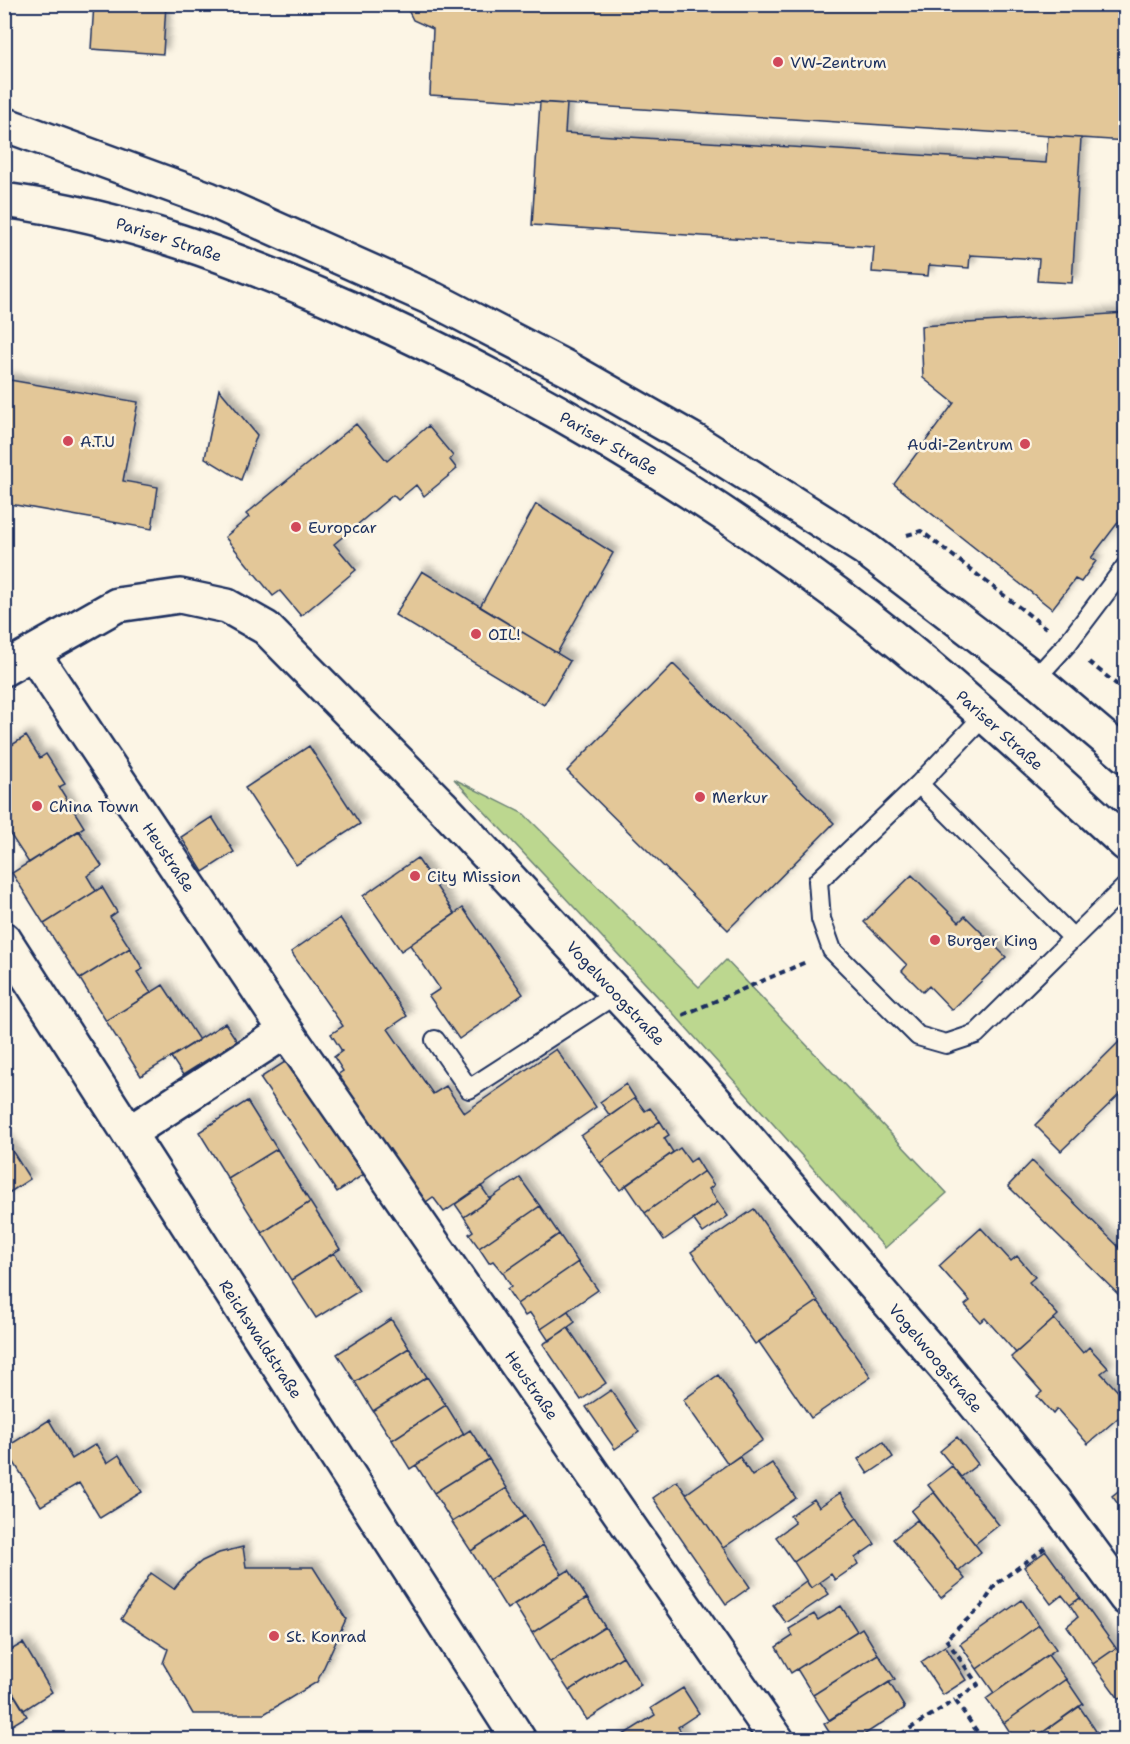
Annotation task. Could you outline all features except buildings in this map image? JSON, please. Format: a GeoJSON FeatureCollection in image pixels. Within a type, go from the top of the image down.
{"type":"FeatureCollection","features":[{"type":"Feature","properties":{"kind":"street"},"geometry":{"type":"LineString","coordinates":[[4,124],[208,200],[433,299],[570,370],[693,440],[864,548],[1035,679],[1125,756]]}},
{"type":"Feature","properties":{"kind":"street","name":"Pariser Straße"},"geometry":{"type":"LineString","coordinates":[[4,200],[58,207],[197,245],[414,336],[539,402],[662,474],[819,581],[985,715],[1125,844]]}},
{"type":"Feature","properties":{"kind":"street","name":"Vogelwoogstraße"},"geometry":{"type":"LineString","coordinates":[[4,669],[117,605],[180,596],[227,606],[266,628],[441,805],[695,1078],[944,1366],[1073,1527],[1125,1598]]}},
{"type":"Feature","properties":{"kind":"street","name":"Heustraße"},"geometry":{"type":"LineString","coordinates":[[33,653],[286,1031],[777,1740]]}},
{"type":"Feature","properties":{"kind":"street","name":"Reichswaldstraße"},"geometry":{"type":"LineString","coordinates":[[4,939],[519,1740]]}},
{"type":"Feature","properties":{"kind":"street"},"geometry":{"type":"LineString","coordinates":[[129,1133],[286,1031]]}},
{"type":"Feature","properties":{"kind":"lane"},"geometry":{"type":"LineString","coordinates":[[1035,679],[1067,644],[1125,566]]}},
{"type":"Feature","properties":{"kind":"lane"},"geometry":{"type":"LineString","coordinates":[[985,715],[919,784],[818,880],[821,919],[832,950],[918,1036],[946,1044],[976,1034],[1125,886]]}},
{"type":"Feature","properties":{"kind":"lane"},"geometry":{"type":"LineString","coordinates":[[919,784],[1073,938]]}},
{"type":"Feature","properties":{"kind":"lane"},"geometry":{"type":"LineString","coordinates":[[435,1040],[469,1089],[616,993]]}},
{"type":"Feature","properties":{"kind":"path"},"geometry":{"type":"LineString","coordinates":[[864,548],[921,531],[1125,692]]}},
{"type":"Feature","properties":{"kind":"path"},"geometry":{"type":"LineString","coordinates":[[650,1029],[775,975]]}},
{"type":"Feature","properties":{"kind":"path"},"geometry":{"type":"LineString","coordinates":[[892,1740],[978,1685],[946,1639],[982,1606],[996,1584],[1073,1527]]}},
{"type":"Feature","properties":{"kind":"path"},"geometry":{"type":"LineString","coordinates":[[955,1700],[983,1740]]}},
{"type":"Feature","properties":{"kind":"green space"},"geometry":{"type":"Polygon","coordinates":[[[454,779],[524,814],[699,987],[726,960],[947,1193],[885,1248],[673,1013],[454,779]]]}},
{"type":"Feature","properties":{"kind":"place","name":"VW-Zentrum"},"geometry":{"type":"Point","coordinates":[778,62]}},
{"type":"Feature","properties":{"kind":"place","name":"A.T.U"},"geometry":{"type":"Point","coordinates":[68,441]}},
{"type":"Feature","properties":{"kind":"place","name":"Audi-Zentrum"},"geometry":{"type":"Point","coordinates":[1025,444]}},
{"type":"Feature","properties":{"kind":"place","name":"Europcar"},"geometry":{"type":"Point","coordinates":[296,527]}},
{"type":"Feature","properties":{"kind":"place","name":"OIL!"},"geometry":{"type":"Point","coordinates":[476,634]}},
{"type":"Feature","properties":{"kind":"place","name":"Merkur"},"geometry":{"type":"Point","coordinates":[700,797]}},
{"type":"Feature","properties":{"kind":"place","name":"China Town"},"geometry":{"type":"Point","coordinates":[37,806]}},
{"type":"Feature","properties":{"kind":"place","name":"City Mission"},"geometry":{"type":"Point","coordinates":[415,876]}},
{"type":"Feature","properties":{"kind":"place","name":"Burger King"},"geometry":{"type":"Point","coordinates":[935,940]}},
{"type":"Feature","properties":{"kind":"place","name":"St. Konrad"},"geometry":{"type":"Point","coordinates":[274,1636]}}]}
